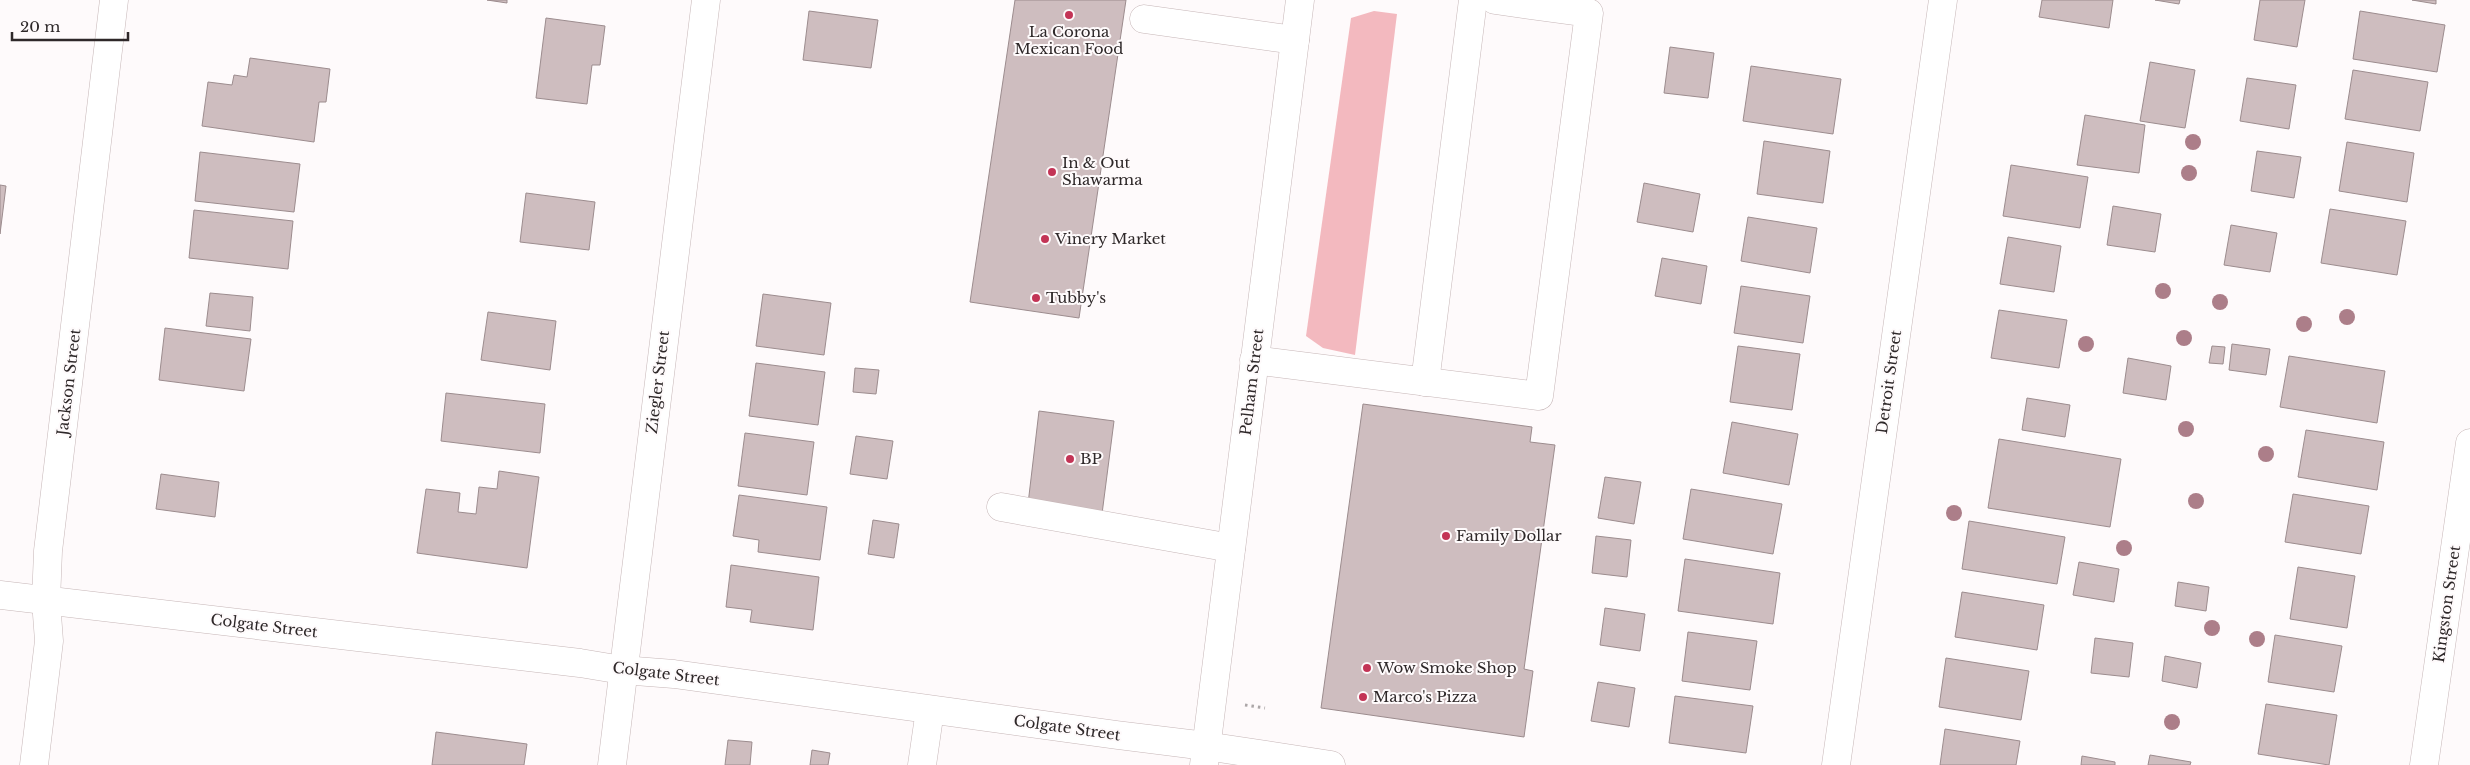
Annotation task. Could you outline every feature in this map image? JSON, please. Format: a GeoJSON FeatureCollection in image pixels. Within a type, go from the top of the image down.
{"type":"FeatureCollection","features":[{"type":"Feature","properties":{"kind":"street","name":"Jackson Street"},"geometry":{"type":"LineString","coordinates":[[34,765],[49,641],[46,601],[48,550],[114,0]]}},
{"type":"Feature","properties":{"kind":"street","name":"Ziegler Street"},"geometry":{"type":"LineString","coordinates":[[612,765],[622,670],[706,0]]}},
{"type":"Feature","properties":{"kind":"street","name":"Pelham Street"},"geometry":{"type":"LineString","coordinates":[[1205,755],[1300,0]]}},
{"type":"Feature","properties":{"kind":"street"},"geometry":{"type":"LineString","coordinates":[[1425,382],[1473,0]]}},
{"type":"Feature","properties":{"kind":"street"},"geometry":{"type":"LineString","coordinates":[[1254,360],[1539,396],[1589,13],[1495,0]]}},
{"type":"Feature","properties":{"kind":"street","name":"Detroit Street"},"geometry":{"type":"LineString","coordinates":[[1836,765],[1944,0]]}},
{"type":"Feature","properties":{"kind":"street"},"geometry":{"type":"LineString","coordinates":[[1144,19],[1295,40]]}},
{"type":"Feature","properties":{"kind":"street","name":"Kingston Street"},"geometry":{"type":"LineString","coordinates":[[2424,765],[2470,443]]}},
{"type":"Feature","properties":{"kind":"street"},"geometry":{"type":"LineString","coordinates":[[1001,507],[1231,548]]}},
{"type":"Feature","properties":{"kind":"street","name":"Colgate Street"},"geometry":{"type":"LineString","coordinates":[[0,595],[570,662],[622,670],[674,674],[930,710],[1205,755],[1330,765]]}},
{"type":"Feature","properties":{"kind":"street"},"geometry":{"type":"LineString","coordinates":[[922,765],[930,710]]}},
{"type":"Feature","properties":{"kind":"shaded area"},"geometry":{"type":"Polygon","coordinates":[[[1374,11],[1397,14],[1355,355],[1323,348],[1306,336],[1351,18],[1374,11]]]}},
{"type":"Feature","properties":{"kind":"building"},"geometry":{"type":"Polygon","coordinates":[[[487,0],[507,0],[507,3],[487,0]]]}},
{"type":"Feature","properties":{"kind":"building"},"geometry":{"type":"Polygon","coordinates":[[[1015,0],[1126,0],[1079,318],[970,302],[1015,0]]]}},
{"type":"Feature","properties":{"kind":"building"},"geometry":{"type":"Polygon","coordinates":[[[2042,0],[2113,0],[2109,28],[2039,17],[2042,0]]]}},
{"type":"Feature","properties":{"kind":"building"},"geometry":{"type":"Polygon","coordinates":[[[2155,0],[2180,0],[2179,4],[2155,0]]]}},
{"type":"Feature","properties":{"kind":"building"},"geometry":{"type":"Polygon","coordinates":[[[2260,0],[2305,0],[2297,47],[2254,40],[2260,0]]]}},
{"type":"Feature","properties":{"kind":"building"},"geometry":{"type":"Polygon","coordinates":[[[2412,0],[2436,0],[2436,4],[2412,0]]]}},
{"type":"Feature","properties":{"kind":"building"},"geometry":{"type":"Polygon","coordinates":[[[809,11],[878,20],[871,68],[803,60],[809,11]]]}},
{"type":"Feature","properties":{"kind":"building"},"geometry":{"type":"Polygon","coordinates":[[[2360,11],[2445,25],[2437,72],[2353,59],[2360,11]]]}},
{"type":"Feature","properties":{"kind":"building"},"geometry":{"type":"Polygon","coordinates":[[[546,18],[605,26],[600,65],[592,65],[587,104],[536,98],[546,18]]]}},
{"type":"Feature","properties":{"kind":"building"},"geometry":{"type":"Polygon","coordinates":[[[1670,47],[1714,53],[1708,98],[1664,93],[1670,47]]]}},
{"type":"Feature","properties":{"kind":"building"},"geometry":{"type":"Polygon","coordinates":[[[250,58],[330,69],[326,102],[319,102],[314,142],[202,126],[208,82],[232,85],[234,75],[247,77],[250,58]]]}},
{"type":"Feature","properties":{"kind":"building"},"geometry":{"type":"Polygon","coordinates":[[[2150,62],[2195,70],[2185,128],[2140,121],[2150,62]]]}},
{"type":"Feature","properties":{"kind":"building"},"geometry":{"type":"Polygon","coordinates":[[[1751,66],[1841,79],[1833,134],[1743,121],[1751,66]]]}},
{"type":"Feature","properties":{"kind":"building"},"geometry":{"type":"Polygon","coordinates":[[[2353,70],[2428,82],[2420,131],[2345,119],[2353,70]]]}},
{"type":"Feature","properties":{"kind":"building"},"geometry":{"type":"Polygon","coordinates":[[[2247,78],[2296,85],[2289,129],[2240,121],[2247,78]]]}},
{"type":"Feature","properties":{"kind":"building"},"geometry":{"type":"Polygon","coordinates":[[[2085,115],[2145,125],[2139,173],[2077,165],[2085,115]]]}},
{"type":"Feature","properties":{"kind":"building"},"geometry":{"type":"Polygon","coordinates":[[[1764,141],[1830,151],[1823,203],[1757,194],[1764,141]]]}},
{"type":"Feature","properties":{"kind":"building"},"geometry":{"type":"Polygon","coordinates":[[[2347,142],[2414,153],[2407,202],[2339,191],[2347,142]]]}},
{"type":"Feature","properties":{"kind":"building"},"geometry":{"type":"Polygon","coordinates":[[[2257,151],[2301,157],[2294,198],[2251,191],[2257,151]]]}},
{"type":"Feature","properties":{"kind":"building"},"geometry":{"type":"Polygon","coordinates":[[[200,152],[300,164],[294,212],[195,201],[200,152]]]}},
{"type":"Feature","properties":{"kind":"building"},"geometry":{"type":"Polygon","coordinates":[[[2011,165],[2088,177],[2080,228],[2003,216],[2011,165]]]}},
{"type":"Feature","properties":{"kind":"building"},"geometry":{"type":"Polygon","coordinates":[[[1644,183],[1700,194],[1693,232],[1637,222],[1644,183]]]}},
{"type":"Feature","properties":{"kind":"building"},"geometry":{"type":"Polygon","coordinates":[[[0,185],[6,186],[0,234],[0,185]]]}},
{"type":"Feature","properties":{"kind":"building"},"geometry":{"type":"Polygon","coordinates":[[[526,193],[595,202],[589,250],[520,242],[526,193]]]}},
{"type":"Feature","properties":{"kind":"building"},"geometry":{"type":"Polygon","coordinates":[[[2113,206],[2161,214],[2155,252],[2107,245],[2113,206]]]}},
{"type":"Feature","properties":{"kind":"building"},"geometry":{"type":"Polygon","coordinates":[[[2330,209],[2406,221],[2397,275],[2321,263],[2330,209]]]}},
{"type":"Feature","properties":{"kind":"building"},"geometry":{"type":"Polygon","coordinates":[[[194,210],[293,221],[288,269],[189,258],[194,210]]]}},
{"type":"Feature","properties":{"kind":"building"},"geometry":{"type":"Polygon","coordinates":[[[1748,217],[1817,228],[1810,273],[1741,261],[1748,217]]]}},
{"type":"Feature","properties":{"kind":"building"},"geometry":{"type":"Polygon","coordinates":[[[2231,225],[2277,233],[2270,272],[2224,265],[2231,225]]]}},
{"type":"Feature","properties":{"kind":"building"},"geometry":{"type":"Polygon","coordinates":[[[2008,237],[2061,246],[2054,292],[2000,284],[2008,237]]]}},
{"type":"Feature","properties":{"kind":"building"},"geometry":{"type":"Polygon","coordinates":[[[1662,258],[1707,266],[1701,304],[1655,296],[1662,258]]]}},
{"type":"Feature","properties":{"kind":"building"},"geometry":{"type":"Polygon","coordinates":[[[1741,286],[1810,296],[1803,343],[1734,333],[1741,286]]]}},
{"type":"Feature","properties":{"kind":"building"},"geometry":{"type":"Polygon","coordinates":[[[210,293],[253,297],[250,331],[206,326],[210,293]]]}},
{"type":"Feature","properties":{"kind":"building"},"geometry":{"type":"Polygon","coordinates":[[[763,294],[831,303],[824,355],[756,346],[763,294]]]}},
{"type":"Feature","properties":{"kind":"building"},"geometry":{"type":"Polygon","coordinates":[[[1999,310],[2067,320],[2059,368],[1991,358],[1999,310]]]}},
{"type":"Feature","properties":{"kind":"building"},"geometry":{"type":"Polygon","coordinates":[[[488,312],[556,321],[550,370],[481,360],[488,312]]]}},
{"type":"Feature","properties":{"kind":"building"},"geometry":{"type":"Polygon","coordinates":[[[165,328],[251,339],[244,391],[159,380],[165,328]]]}},
{"type":"Feature","properties":{"kind":"building"},"geometry":{"type":"Polygon","coordinates":[[[2232,344],[2270,349],[2266,375],[2229,370],[2232,344]]]}},
{"type":"Feature","properties":{"kind":"building"},"geometry":{"type":"Polygon","coordinates":[[[1738,346],[1800,354],[1792,410],[1730,402],[1738,346]]]}},
{"type":"Feature","properties":{"kind":"building"},"geometry":{"type":"Polygon","coordinates":[[[2212,346],[2225,347],[2223,364],[2209,363],[2212,346]]]}},
{"type":"Feature","properties":{"kind":"building"},"geometry":{"type":"Polygon","coordinates":[[[2289,356],[2385,371],[2377,423],[2280,407],[2289,356]]]}},
{"type":"Feature","properties":{"kind":"building"},"geometry":{"type":"Polygon","coordinates":[[[2128,358],[2171,366],[2166,400],[2123,393],[2128,358]]]}},
{"type":"Feature","properties":{"kind":"building"},"geometry":{"type":"Polygon","coordinates":[[[756,363],[825,372],[818,425],[749,416],[756,363]]]}},
{"type":"Feature","properties":{"kind":"building"},"geometry":{"type":"Polygon","coordinates":[[[855,368],[879,370],[876,394],[853,392],[855,368]]]}},
{"type":"Feature","properties":{"kind":"building"},"geometry":{"type":"Polygon","coordinates":[[[446,393],[545,404],[540,453],[441,441],[446,393]]]}},
{"type":"Feature","properties":{"kind":"building"},"geometry":{"type":"Polygon","coordinates":[[[2027,398],[2070,405],[2065,437],[2022,430],[2027,398]]]}},
{"type":"Feature","properties":{"kind":"building"},"geometry":{"type":"Polygon","coordinates":[[[1363,404],[1532,427],[1530,442],[1555,445],[1524,669],[1533,671],[1524,737],[1321,708],[1363,404]]]}},
{"type":"Feature","properties":{"kind":"building"},"geometry":{"type":"Polygon","coordinates":[[[1039,411],[1114,421],[1102,514],[1028,504],[1039,411]]]}},
{"type":"Feature","properties":{"kind":"building"},"geometry":{"type":"Polygon","coordinates":[[[1732,422],[1798,434],[1789,485],[1723,473],[1732,422]]]}},
{"type":"Feature","properties":{"kind":"building"},"geometry":{"type":"Polygon","coordinates":[[[2306,430],[2384,442],[2377,490],[2298,477],[2306,430]]]}},
{"type":"Feature","properties":{"kind":"building"},"geometry":{"type":"Polygon","coordinates":[[[745,433],[814,442],[807,495],[738,486],[745,433]]]}},
{"type":"Feature","properties":{"kind":"building"},"geometry":{"type":"Polygon","coordinates":[[[856,436],[893,441],[887,479],[850,474],[856,436]]]}},
{"type":"Feature","properties":{"kind":"building"},"geometry":{"type":"Polygon","coordinates":[[[1999,439],[2121,459],[2110,527],[1988,508],[1999,439]]]}},
{"type":"Feature","properties":{"kind":"building"},"geometry":{"type":"Polygon","coordinates":[[[499,471],[539,477],[527,568],[417,553],[426,489],[460,493],[458,512],[476,514],[479,487],[497,489],[499,471]]]}},
{"type":"Feature","properties":{"kind":"building"},"geometry":{"type":"Polygon","coordinates":[[[161,474],[219,482],[215,517],[156,509],[161,474]]]}},
{"type":"Feature","properties":{"kind":"building"},"geometry":{"type":"Polygon","coordinates":[[[1605,477],[1641,482],[1634,524],[1598,518],[1605,477]]]}},
{"type":"Feature","properties":{"kind":"building"},"geometry":{"type":"Polygon","coordinates":[[[1691,489],[1782,504],[1773,554],[1683,539],[1691,489]]]}},
{"type":"Feature","properties":{"kind":"building"},"geometry":{"type":"Polygon","coordinates":[[[2293,494],[2369,506],[2361,554],[2285,542],[2293,494]]]}},
{"type":"Feature","properties":{"kind":"building"},"geometry":{"type":"Polygon","coordinates":[[[739,495],[827,507],[820,560],[758,552],[759,540],[733,536],[739,495]]]}},
{"type":"Feature","properties":{"kind":"building"},"geometry":{"type":"Polygon","coordinates":[[[873,520],[899,524],[894,558],[868,554],[873,520]]]}},
{"type":"Feature","properties":{"kind":"building"},"geometry":{"type":"Polygon","coordinates":[[[1969,521],[2065,537],[2057,584],[1962,569],[1969,521]]]}},
{"type":"Feature","properties":{"kind":"building"},"geometry":{"type":"Polygon","coordinates":[[[1596,536],[1631,540],[1627,577],[1592,573],[1596,536]]]}},
{"type":"Feature","properties":{"kind":"building"},"geometry":{"type":"Polygon","coordinates":[[[1685,559],[1780,573],[1773,624],[1678,611],[1685,559]]]}},
{"type":"Feature","properties":{"kind":"building"},"geometry":{"type":"Polygon","coordinates":[[[2079,562],[2119,569],[2114,602],[2073,595],[2079,562]]]}},
{"type":"Feature","properties":{"kind":"building"},"geometry":{"type":"Polygon","coordinates":[[[731,565],[819,577],[813,630],[750,622],[752,610],[726,607],[731,565]]]}},
{"type":"Feature","properties":{"kind":"building"},"geometry":{"type":"Polygon","coordinates":[[[2298,567],[2355,576],[2347,628],[2290,619],[2298,567]]]}},
{"type":"Feature","properties":{"kind":"building"},"geometry":{"type":"Polygon","coordinates":[[[2178,582],[2209,587],[2206,611],[2175,606],[2178,582]]]}},
{"type":"Feature","properties":{"kind":"building"},"geometry":{"type":"Polygon","coordinates":[[[1962,592],[2044,605],[2037,650],[1955,637],[1962,592]]]}},
{"type":"Feature","properties":{"kind":"building"},"geometry":{"type":"Polygon","coordinates":[[[1605,608],[1645,614],[1640,651],[1600,645],[1605,608]]]}},
{"type":"Feature","properties":{"kind":"building"},"geometry":{"type":"Polygon","coordinates":[[[1688,632],[1757,641],[1750,690],[1682,681],[1688,632]]]}},
{"type":"Feature","properties":{"kind":"building"},"geometry":{"type":"Polygon","coordinates":[[[2275,635],[2342,646],[2334,692],[2268,682],[2275,635]]]}},
{"type":"Feature","properties":{"kind":"building"},"geometry":{"type":"Polygon","coordinates":[[[2095,638],[2133,643],[2129,677],[2091,673],[2095,638]]]}},
{"type":"Feature","properties":{"kind":"building"},"geometry":{"type":"Polygon","coordinates":[[[2165,656],[2201,663],[2197,688],[2162,681],[2165,656]]]}},
{"type":"Feature","properties":{"kind":"building"},"geometry":{"type":"Polygon","coordinates":[[[1946,658],[2029,671],[2021,720],[1939,707],[1946,658]]]}},
{"type":"Feature","properties":{"kind":"building"},"geometry":{"type":"Polygon","coordinates":[[[1598,682],[1635,688],[1629,727],[1591,721],[1598,682]]]}},
{"type":"Feature","properties":{"kind":"building"},"geometry":{"type":"Polygon","coordinates":[[[1675,696],[1753,706],[1746,753],[1669,743],[1675,696]]]}},
{"type":"Feature","properties":{"kind":"building"},"geometry":{"type":"Polygon","coordinates":[[[2266,704],[2337,715],[2329,765],[2258,754],[2266,704]]]}},
{"type":"Feature","properties":{"kind":"building"},"geometry":{"type":"Polygon","coordinates":[[[1945,729],[2020,741],[2016,765],[1940,765],[1945,729]]]}},
{"type":"Feature","properties":{"kind":"building"},"geometry":{"type":"Polygon","coordinates":[[[436,732],[527,744],[524,765],[432,765],[436,732]]]}},
{"type":"Feature","properties":{"kind":"building"},"geometry":{"type":"Polygon","coordinates":[[[728,740],[752,742],[750,765],[725,765],[728,740]]]}},
{"type":"Feature","properties":{"kind":"building"},"geometry":{"type":"Polygon","coordinates":[[[812,750],[830,753],[828,765],[810,765],[812,750]]]}},
{"type":"Feature","properties":{"kind":"building"},"geometry":{"type":"Polygon","coordinates":[[[2150,755],[2191,762],[2190,765],[2148,765],[2150,755]]]}},
{"type":"Feature","properties":{"kind":"building"},"geometry":{"type":"Polygon","coordinates":[[[2082,756],[2115,762],[2115,765],[2081,765],[2082,756]]]}},
{"type":"Feature","properties":{"kind":"place","name":"La Corona Mexican Food"},"geometry":{"type":"Point","coordinates":[1069,15]}},
{"type":"Feature","properties":{"kind":"place","name":"In & Out Shawarma"},"geometry":{"type":"Point","coordinates":[1052,172]}},
{"type":"Feature","properties":{"kind":"place","name":"Vinery Market"},"geometry":{"type":"Point","coordinates":[1045,239]}},
{"type":"Feature","properties":{"kind":"place","name":"Tubby's"},"geometry":{"type":"Point","coordinates":[1036,298]}},
{"type":"Feature","properties":{"kind":"place","name":"BP"},"geometry":{"type":"Point","coordinates":[1070,459]}},
{"type":"Feature","properties":{"kind":"place","name":"Family Dollar"},"geometry":{"type":"Point","coordinates":[1446,536]}},
{"type":"Feature","properties":{"kind":"place","name":"Wow Smoke Shop"},"geometry":{"type":"Point","coordinates":[1367,668]}},
{"type":"Feature","properties":{"kind":"place","name":"Marco's Pizza"},"geometry":{"type":"Point","coordinates":[1363,697]}}]}
